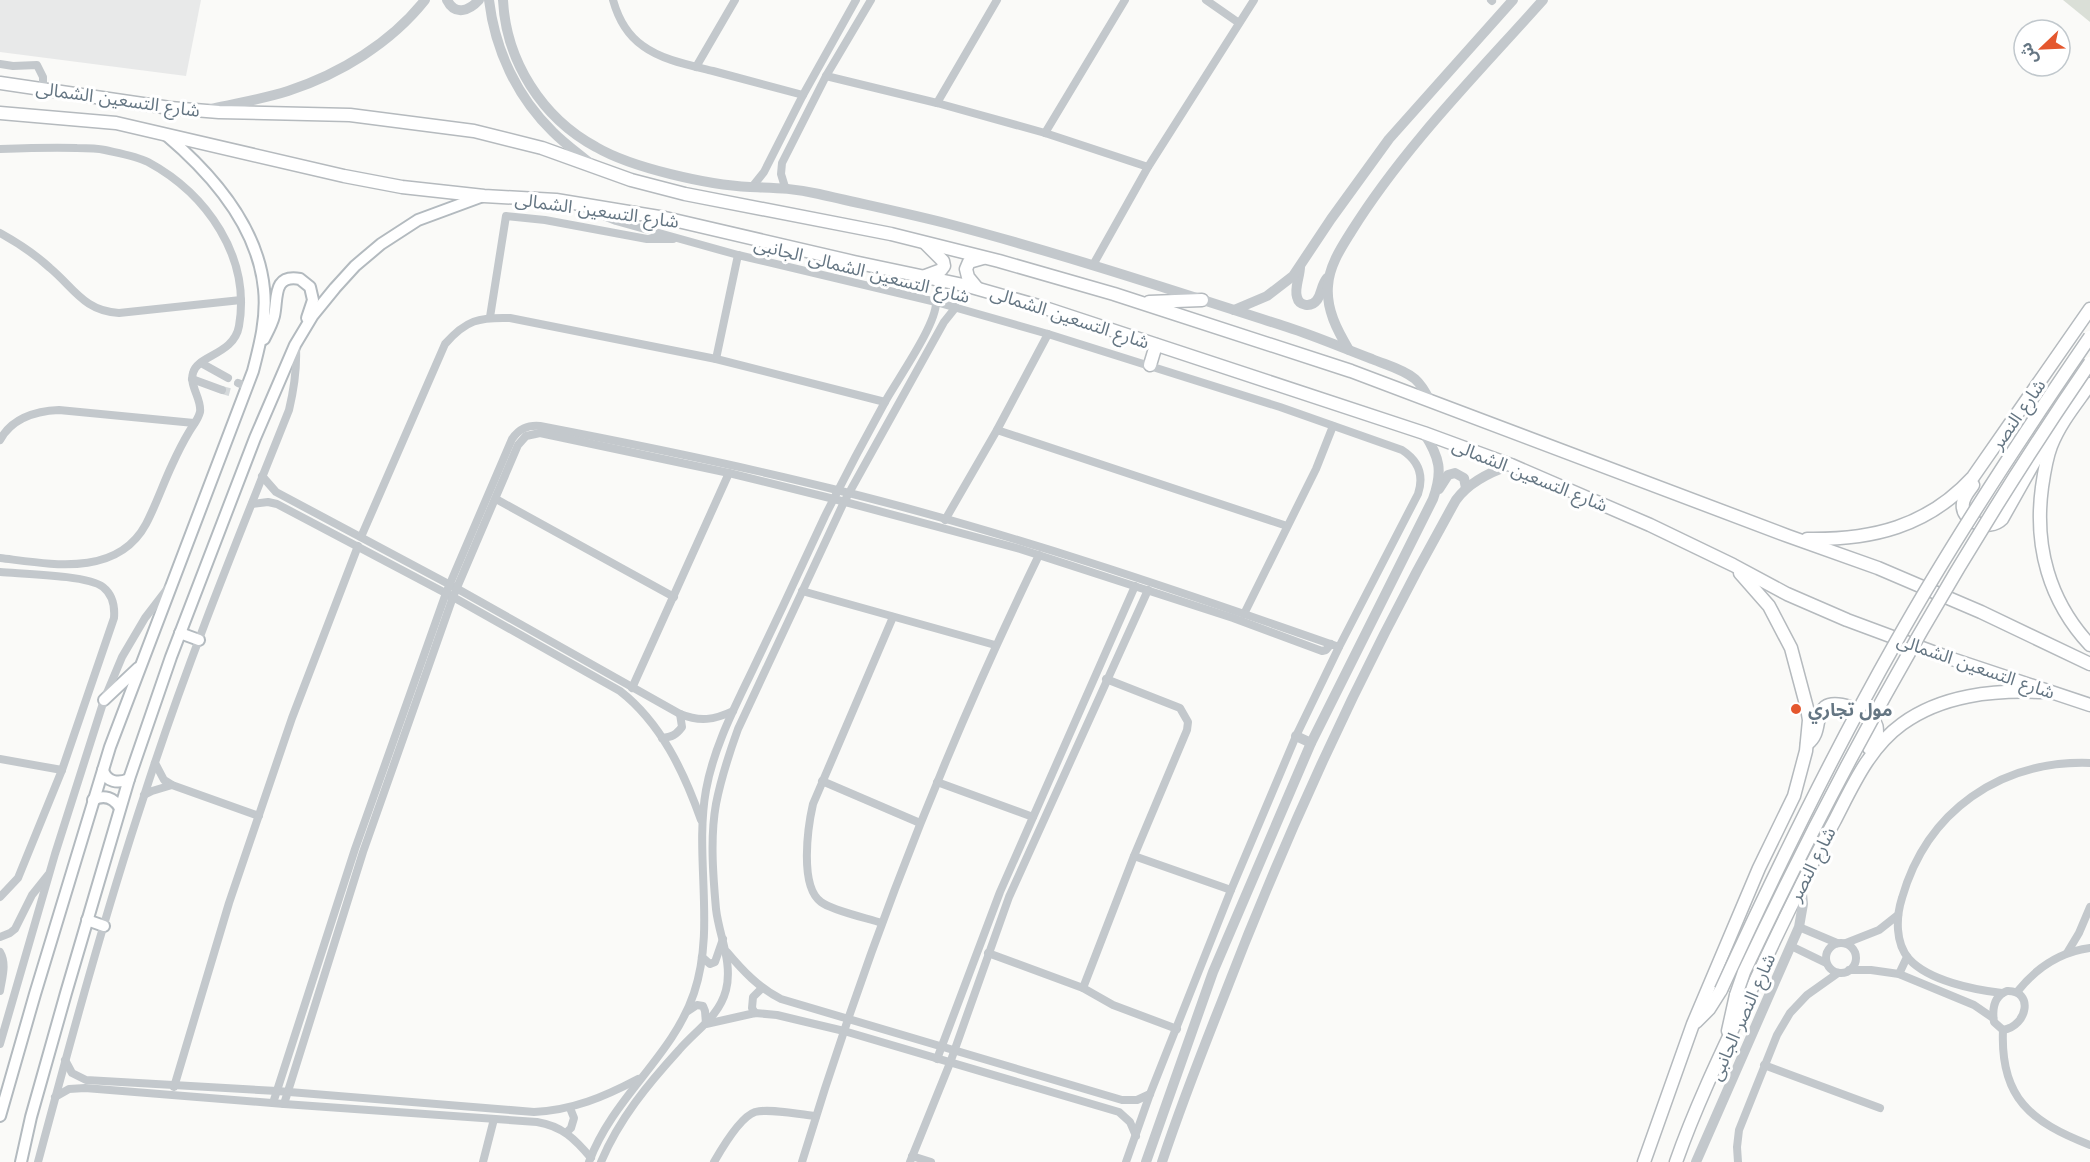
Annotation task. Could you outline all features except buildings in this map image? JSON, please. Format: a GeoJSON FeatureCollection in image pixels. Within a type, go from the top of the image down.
{"type":"FeatureCollection","features":[{"type":"Feature","properties":{"kind":"main road","name":"شارع التسعين الشمالى"},"geometry":{"type":"LineString","coordinates":[[0,83],[162,107],[204,111],[350,115],[447,126],[521,142],[631,180],[684,194],[812,218],[984,257],[1141,303],[1351,371],[1878,568],[1929,589],[2090,664]]}},
{"type":"Feature","properties":{"kind":"main road","name":"شارع التسعين الشمالى"},"geometry":{"type":"LineString","coordinates":[[0,113],[98,120],[371,181],[431,191],[574,203],[686,222],[854,262],[977,288],[1042,307],[1424,433],[1511,465],[1650,525],[1787,594],[1864,627],[2090,705]]}},
{"type":"Feature","properties":{"kind":"main road"},"geometry":{"type":"LineString","coordinates":[[163,133],[208,176],[247,230],[257,257],[264,289],[264,320],[259,346]]}},
{"type":"Feature","properties":{"kind":"main road"},"geometry":{"type":"LineString","coordinates":[[21,1162],[31,1117],[129,779],[180,633],[255,438],[295,345],[324,301],[355,266],[399,231],[418,220],[484,196]]}},
{"type":"Feature","properties":{"kind":"main road"},"geometry":{"type":"LineString","coordinates":[[923,276],[941,270],[944,263],[924,243]]}},
{"type":"Feature","properties":{"kind":"main road"},"geometry":{"type":"LineString","coordinates":[[977,288],[968,277],[966,269],[969,262],[984,257]]}},
{"type":"Feature","properties":{"kind":"main road"},"geometry":{"type":"LineString","coordinates":[[0,1116],[103,770],[173,582],[240,390],[271,324],[278,288],[283,281],[291,278],[304,280],[312,291],[313,300],[304,330]]}},
{"type":"Feature","properties":{"kind":"main road"},"geometry":{"type":"LineString","coordinates":[[1141,303],[1202,300]]}},
{"type":"Feature","properties":{"kind":"main road","name":"شارع النصر"},"geometry":{"type":"LineString","coordinates":[[1796,539],[1846,539],[1872,535],[1896,528],[1941,506],[1966,485],[1980,468],[2090,309]]}},
{"type":"Feature","properties":{"kind":"main road"},"geometry":{"type":"LineString","coordinates":[[1693,1024],[1709,1009],[1721,990],[1812,799],[1896,642],[1992,483],[2090,337]]}},
{"type":"Feature","properties":{"kind":"main road"},"geometry":{"type":"LineString","coordinates":[[1150,365],[1156,345]]}},
{"type":"Feature","properties":{"kind":"main road"},"geometry":{"type":"LineString","coordinates":[[1726,1044],[1736,995],[1754,951],[1823,808],[1910,647],[2004,491],[2090,363]]}},
{"type":"Feature","properties":{"kind":"main road"},"geometry":{"type":"LineString","coordinates":[[2090,384],[2050,447],[2043,479],[2040,510],[2042,549],[2050,582],[2059,603],[2074,627],[2090,645]]}},
{"type":"Feature","properties":{"kind":"main road"},"geometry":{"type":"LineString","coordinates":[[1980,468],[1978,477],[1964,498],[1963,506],[1970,518],[1983,526],[1990,526],[2002,519],[2048,436],[2062,425]]}},
{"type":"Feature","properties":{"kind":"main road"},"geometry":{"type":"LineString","coordinates":[[1644,1162],[1693,1024],[1760,868],[1794,796],[1807,744],[1807,708],[1791,648],[1769,606],[1733,565]]}},
{"type":"Feature","properties":{"kind":"main road"},"geometry":{"type":"LineString","coordinates":[[180,633],[199,640]]}},
{"type":"Feature","properties":{"kind":"main road"},"geometry":{"type":"LineString","coordinates":[[104,699],[140,666]]}},
{"type":"Feature","properties":{"kind":"main road","name":"شارع النصر"},"geometry":{"type":"LineString","coordinates":[[1676,1162],[1726,1044],[1801,883],[1859,774],[1874,752],[1891,733],[1911,718],[1934,706],[1970,696],[2028,692],[2054,693]]}},
{"type":"Feature","properties":{"kind":"main road"},"geometry":{"type":"LineString","coordinates":[[1807,744],[1815,735],[1820,713],[1828,705],[1842,704],[1869,717],[1876,725],[1877,733],[1861,763],[1859,774]]}},
{"type":"Feature","properties":{"kind":"main road"},"geometry":{"type":"LineString","coordinates":[[103,770],[104,775],[110,780],[120,782],[129,779]]}},
{"type":"Feature","properties":{"kind":"main road"},"geometry":{"type":"LineString","coordinates":[[93,800],[108,798],[114,800],[120,808]]}},
{"type":"Feature","properties":{"kind":"main road"},"geometry":{"type":"LineString","coordinates":[[87,920],[104,926]]}},
{"type":"Feature","properties":{"kind":"street"},"geometry":{"type":"LineString","coordinates":[[204,111],[290,90],[349,63],[388,38],[425,0]]}},
{"type":"Feature","properties":{"kind":"street"},"geometry":{"type":"LineString","coordinates":[[447,0],[453,8],[460,10],[467,9],[479,0]]}},
{"type":"Feature","properties":{"kind":"street"},"geometry":{"type":"LineString","coordinates":[[489,0],[498,43],[520,91],[553,132],[594,167]]}},
{"type":"Feature","properties":{"kind":"street"},"geometry":{"type":"LineString","coordinates":[[503,0],[508,34],[525,76],[544,104],[572,132],[623,160],[692,178],[752,187],[785,187],[948,224],[1093,265],[1307,333],[1406,372],[1420,384],[1430,401]]}},
{"type":"Feature","properties":{"kind":"street"},"geometry":{"type":"LineString","coordinates":[[612,0],[616,13],[625,28],[641,45],[667,58],[803,95]]}},
{"type":"Feature","properties":{"kind":"street"},"geometry":{"type":"LineString","coordinates":[[696,67],[735,0]]}},
{"type":"Feature","properties":{"kind":"street"},"geometry":{"type":"LineString","coordinates":[[752,187],[764,172],[803,95],[856,0]]}},
{"type":"Feature","properties":{"kind":"street"},"geometry":{"type":"LineString","coordinates":[[785,187],[781,174],[782,163],[826,76],[871,0]]}},
{"type":"Feature","properties":{"kind":"street"},"geometry":{"type":"LineString","coordinates":[[937,103],[997,0]]}},
{"type":"Feature","properties":{"kind":"street"},"geometry":{"type":"LineString","coordinates":[[1045,133],[1125,0]]}},
{"type":"Feature","properties":{"kind":"street"},"geometry":{"type":"LineString","coordinates":[[1206,0],[1239,23]]}},
{"type":"Feature","properties":{"kind":"street"},"geometry":{"type":"LineString","coordinates":[[1093,265],[1148,167],[1254,0]]}},
{"type":"Feature","properties":{"kind":"street"},"geometry":{"type":"LineString","coordinates":[[1234,310],[1268,296],[1300,267],[1331,219],[1389,139],[1513,0]]}},
{"type":"Feature","properties":{"kind":"street"},"geometry":{"type":"LineString","coordinates":[[1300,267],[1296,297],[1305,305],[1312,304],[1317,300],[1321,287],[1363,212],[1388,179],[1544,0]]}},
{"type":"Feature","properties":{"kind":"street"},"geometry":{"type":"LineString","coordinates":[[0,64],[38,65],[42,72],[43,89]]}},
{"type":"Feature","properties":{"kind":"street"},"geometry":{"type":"LineString","coordinates":[[826,76],[937,103],[1045,133],[1148,167]]}},
{"type":"Feature","properties":{"kind":"street"},"geometry":{"type":"LineString","coordinates":[[0,148],[103,149],[146,161],[182,183],[213,217],[229,245],[238,272],[241,300],[239,329],[234,339],[228,346],[194,369],[192,379],[201,407],[199,417],[173,463],[146,525],[133,542],[118,554],[101,561],[80,564],[0,558]]}},
{"type":"Feature","properties":{"kind":"street","name":"شارع التسعين الشمالى الجانبى"},"geometry":{"type":"LineString","coordinates":[[574,203],[616,221],[738,255],[956,307],[1048,334],[1280,407],[1402,450],[1415,461],[1421,477],[1418,494],[1335,646]]}},
{"type":"Feature","properties":{"kind":"street"},"geometry":{"type":"LineString","coordinates":[[490,317],[506,216],[553,221],[646,239],[677,238]]}},
{"type":"Feature","properties":{"kind":"street"},"geometry":{"type":"LineString","coordinates":[[0,233],[43,261],[84,302],[104,311],[118,313],[241,300]]}},
{"type":"Feature","properties":{"kind":"street"},"geometry":{"type":"LineString","coordinates":[[716,359],[738,255]]}},
{"type":"Feature","properties":{"kind":"street"},"geometry":{"type":"LineString","coordinates":[[1329,276],[1330,311],[1349,350]]}},
{"type":"Feature","properties":{"kind":"street"},"geometry":{"type":"LineString","coordinates":[[55,1097],[69,1089],[85,1088],[547,1123],[567,1132],[590,1160],[611,1117],[675,1032],[696,987],[704,938],[702,822],[711,768],[718,745],[838,490],[933,319],[936,302]]}},
{"type":"Feature","properties":{"kind":"street"},"geometry":{"type":"LineString","coordinates":[[601,1162],[615,1133],[635,1102],[681,1047],[706,1024],[718,1008],[726,990],[728,971],[716,910],[713,833],[719,792],[738,729],[844,502],[944,322],[956,307]]}},
{"type":"Feature","properties":{"kind":"street"},"geometry":{"type":"LineString","coordinates":[[174,1087],[230,903],[292,718],[359,542],[445,344],[457,330],[474,320],[490,317],[510,318],[716,359],[885,402]]}},
{"type":"Feature","properties":{"kind":"street"},"geometry":{"type":"LineString","coordinates":[[945,520],[997,430],[1048,334]]}},
{"type":"Feature","properties":{"kind":"street"},"geometry":{"type":"LineString","coordinates":[[38,1162],[65,1060],[144,795],[199,640],[289,410],[295,388],[297,364],[295,345]]}},
{"type":"Feature","properties":{"kind":"street"},"geometry":{"type":"LineString","coordinates":[[201,363],[228,378]]}},
{"type":"Feature","properties":{"kind":"street"},"geometry":{"type":"LineString","coordinates":[[192,379],[222,390]]}},
{"type":"Feature","properties":{"kind":"street"},"geometry":{"type":"LineString","coordinates":[[0,440],[4,432],[20,419],[41,411],[59,410],[194,423]]}},
{"type":"Feature","properties":{"kind":"street"},"geometry":{"type":"LineString","coordinates":[[273,1103],[355,849],[449,595],[513,439],[520,430],[530,426],[540,426],[693,456],[838,490],[1029,543],[1135,586],[1233,618],[1322,651],[1335,646]]}},
{"type":"Feature","properties":{"kind":"street"},"geometry":{"type":"LineString","coordinates":[[1244,614],[1321,459],[1333,426]]}},
{"type":"Feature","properties":{"kind":"street"},"geometry":{"type":"LineString","coordinates":[[997,430],[1287,526]]}},
{"type":"Feature","properties":{"kind":"street"},"geometry":{"type":"LineString","coordinates":[[1424,433],[1436,453],[1440,472],[1433,499]]}},
{"type":"Feature","properties":{"kind":"street"},"geometry":{"type":"LineString","coordinates":[[453,586],[496,499],[518,445],[523,439],[533,434],[729,473],[834,499],[1088,567],[1244,614],[1335,646]]}},
{"type":"Feature","properties":{"kind":"street"},"geometry":{"type":"LineString","coordinates":[[1162,1162],[1258,908],[1300,811],[1371,660],[1456,500],[1466,488],[1494,471],[1511,465]]}},
{"type":"Feature","properties":{"kind":"street"},"geometry":{"type":"LineString","coordinates":[[632,688],[729,473]]}},
{"type":"Feature","properties":{"kind":"street"},"geometry":{"type":"LineString","coordinates":[[1146,1162],[1213,972],[1311,743],[1433,499],[1451,473],[1462,475],[1466,488]]}},
{"type":"Feature","properties":{"kind":"street"},"geometry":{"type":"LineString","coordinates":[[262,476],[276,492],[359,542],[620,691],[640,708],[662,738],[684,778],[702,822]]}},
{"type":"Feature","properties":{"kind":"street"},"geometry":{"type":"LineString","coordinates":[[496,499],[674,597]]}},
{"type":"Feature","properties":{"kind":"street"},"geometry":{"type":"LineString","coordinates":[[252,504],[268,502],[277,504],[453,586],[680,714],[692,719],[705,720],[717,719],[733,711]]}},
{"type":"Feature","properties":{"kind":"street"},"geometry":{"type":"LineString","coordinates":[[802,1162],[848,1019],[920,823],[995,645],[1039,555]]}},
{"type":"Feature","properties":{"kind":"street"},"geometry":{"type":"LineString","coordinates":[[0,572],[95,583],[109,593],[113,601],[114,618],[62,770],[18,878],[0,897]]}},
{"type":"Feature","properties":{"kind":"street"},"geometry":{"type":"LineString","coordinates":[[0,1044],[104,699],[133,638],[145,618],[173,582]]}},
{"type":"Feature","properties":{"kind":"street"},"geometry":{"type":"LineString","coordinates":[[937,1059],[1000,892],[1135,586]]}},
{"type":"Feature","properties":{"kind":"street"},"geometry":{"type":"LineString","coordinates":[[932,1162],[911,1159],[950,1063],[1009,897],[1148,590]]}},
{"type":"Feature","properties":{"kind":"street"},"geometry":{"type":"LineString","coordinates":[[802,591],[995,645]]}},
{"type":"Feature","properties":{"kind":"street"},"geometry":{"type":"LineString","coordinates":[[284,1104],[363,852],[449,595]]}},
{"type":"Feature","properties":{"kind":"street"},"geometry":{"type":"LineString","coordinates":[[882,923],[821,902],[815,895],[808,870],[807,837],[813,804],[893,617]]}},
{"type":"Feature","properties":{"kind":"street"},"geometry":{"type":"LineString","coordinates":[[1126,1162],[1150,1094],[1231,890],[1335,646]]}},
{"type":"Feature","properties":{"kind":"street"},"geometry":{"type":"LineString","coordinates":[[1083,988],[1134,856],[1187,730],[1188,722],[1180,708],[1173,704],[1107,679]]}},
{"type":"Feature","properties":{"kind":"street"},"geometry":{"type":"LineString","coordinates":[[662,738],[671,737],[677,733],[681,727],[680,714]]}},
{"type":"Feature","properties":{"kind":"street"},"geometry":{"type":"LineString","coordinates":[[1296,736],[1311,743]]}},
{"type":"Feature","properties":{"kind":"street"},"geometry":{"type":"LineString","coordinates":[[0,759],[62,770]]}},
{"type":"Feature","properties":{"kind":"street"},"geometry":{"type":"LineString","coordinates":[[155,763],[164,780],[172,785],[259,816]]}},
{"type":"Feature","properties":{"kind":"street"},"geometry":{"type":"LineString","coordinates":[[2003,1030],[2019,1023],[2024,1013],[2024,1002],[2017,993],[2012,991],[1986,992],[1965,987],[1925,971],[1907,957],[1900,939],[1898,915],[1905,886],[1922,850],[1934,833],[1962,804],[1978,792],[2014,774],[2054,764],[2090,763]]}},
{"type":"Feature","properties":{"kind":"street"},"geometry":{"type":"LineString","coordinates":[[822,781],[920,823]]}},
{"type":"Feature","properties":{"kind":"street"},"geometry":{"type":"LineString","coordinates":[[937,782],[1033,817]]}},
{"type":"Feature","properties":{"kind":"street"},"geometry":{"type":"LineString","coordinates":[[144,795],[172,785]]}},
{"type":"Feature","properties":{"kind":"street"},"geometry":{"type":"LineString","coordinates":[[355,849],[363,852]]}},
{"type":"Feature","properties":{"kind":"street"},"geometry":{"type":"LineString","coordinates":[[1134,856],[1231,890]]}},
{"type":"Feature","properties":{"kind":"street"},"geometry":{"type":"LineString","coordinates":[[0,937],[15,929],[32,895],[51,871]]}},
{"type":"Feature","properties":{"kind":"street","name":"شارع النصر الجانبى"},"geometry":{"type":"LineString","coordinates":[[1697,1161],[1799,927],[1803,904],[1801,883]]}},
{"type":"Feature","properties":{"kind":"street"},"geometry":{"type":"LineString","coordinates":[[2067,953],[2090,907]]}},
{"type":"Feature","properties":{"kind":"street"},"geometry":{"type":"LineString","coordinates":[[1799,927],[1837,943],[1846,943],[1879,930],[1898,915]]}},
{"type":"Feature","properties":{"kind":"street"},"geometry":{"type":"LineString","coordinates":[[702,957],[710,964],[715,962],[723,939]]}},
{"type":"Feature","properties":{"kind":"street"},"geometry":{"type":"LineString","coordinates":[[1826,963],[1827,950],[1837,943]]}},
{"type":"Feature","properties":{"kind":"street"},"geometry":{"type":"LineString","coordinates":[[1846,943],[1852,947],[1856,959],[1850,970]]}},
{"type":"Feature","properties":{"kind":"street"},"geometry":{"type":"LineString","coordinates":[[1791,946],[1826,963],[1829,968],[1838,973]]}},
{"type":"Feature","properties":{"kind":"street"},"geometry":{"type":"LineString","coordinates":[[2017,993],[2044,965],[2067,953],[2090,948]]}},
{"type":"Feature","properties":{"kind":"street"},"geometry":{"type":"LineString","coordinates":[[0,952],[4,960],[0,991]]}},
{"type":"Feature","properties":{"kind":"street"},"geometry":{"type":"LineString","coordinates":[[726,952],[762,988],[781,999],[1122,1100],[1137,1100],[1150,1094]]}},
{"type":"Feature","properties":{"kind":"street"},"geometry":{"type":"LineString","coordinates":[[988,953],[1083,988],[1113,1005],[1177,1029]]}},
{"type":"Feature","properties":{"kind":"street"},"geometry":{"type":"LineString","coordinates":[[1899,974],[1907,957]]}},
{"type":"Feature","properties":{"kind":"street"},"geometry":{"type":"LineString","coordinates":[[1738,1162],[1739,1130],[1777,1035],[1790,1013],[1807,995],[1838,973],[1850,970],[1871,970],[1899,974],[1974,1005],[1993,1018]]}},
{"type":"Feature","properties":{"kind":"street"},"geometry":{"type":"LineString","coordinates":[[1213,972],[1218,979],[1230,980]]}},
{"type":"Feature","properties":{"kind":"street"},"geometry":{"type":"LineString","coordinates":[[755,1013],[753,997],[762,988]]}},
{"type":"Feature","properties":{"kind":"street"},"geometry":{"type":"LineString","coordinates":[[2002,993],[1994,1005],[1993,1018],[1996,1025],[2003,1030]]}},
{"type":"Feature","properties":{"kind":"street"},"geometry":{"type":"LineString","coordinates":[[1203,999],[1211,998],[1220,1005]]}},
{"type":"Feature","properties":{"kind":"street"},"geometry":{"type":"LineString","coordinates":[[686,1012],[697,1005],[703,1006],[706,1024]]}},
{"type":"Feature","properties":{"kind":"street"},"geometry":{"type":"LineString","coordinates":[[706,1024],[755,1013],[777,1015],[844,1031],[1119,1112],[1130,1122],[1136,1136]]}},
{"type":"Feature","properties":{"kind":"street"},"geometry":{"type":"LineString","coordinates":[[2003,1030],[2006,1074],[2014,1093],[2030,1113],[2045,1125],[2090,1145]]}},
{"type":"Feature","properties":{"kind":"street"},"geometry":{"type":"LineString","coordinates":[[65,1060],[72,1073],[86,1080],[174,1087],[277,1091],[534,1112],[570,1108],[604,1096],[642,1077]]}},
{"type":"Feature","properties":{"kind":"street"},"geometry":{"type":"LineString","coordinates":[[1764,1065],[1880,1108]]}},
{"type":"Feature","properties":{"kind":"street"},"geometry":{"type":"LineString","coordinates":[[567,1132],[574,1118],[570,1108]]}},
{"type":"Feature","properties":{"kind":"street"},"geometry":{"type":"LineString","coordinates":[[714,1162],[742,1122],[752,1113],[765,1111],[816,1116]]}},
{"type":"Feature","properties":{"kind":"street"},"geometry":{"type":"LineString","coordinates":[[483,1162],[494,1119]]}},
{"type":"Feature","properties":{"kind":"shaded area"},"geometry":{"type":"Polygon","coordinates":[[[0,0],[201,0],[186,76],[0,52],[0,0]]]}},
{"type":"Feature","properties":{"kind":"shaded area"},"geometry":{"type":"Polygon","coordinates":[[[2063,0],[2090,0],[2090,22],[2063,0]]]}},
{"type":"Feature","properties":{"kind":"tunnel"},"geometry":{"type":"LineString","coordinates":[[222,390],[233,393]]}},
{"type":"Feature","properties":{"kind":"place","name":"مول تجاري"},"geometry":{"type":"Point","coordinates":[1796,709]}}]}
